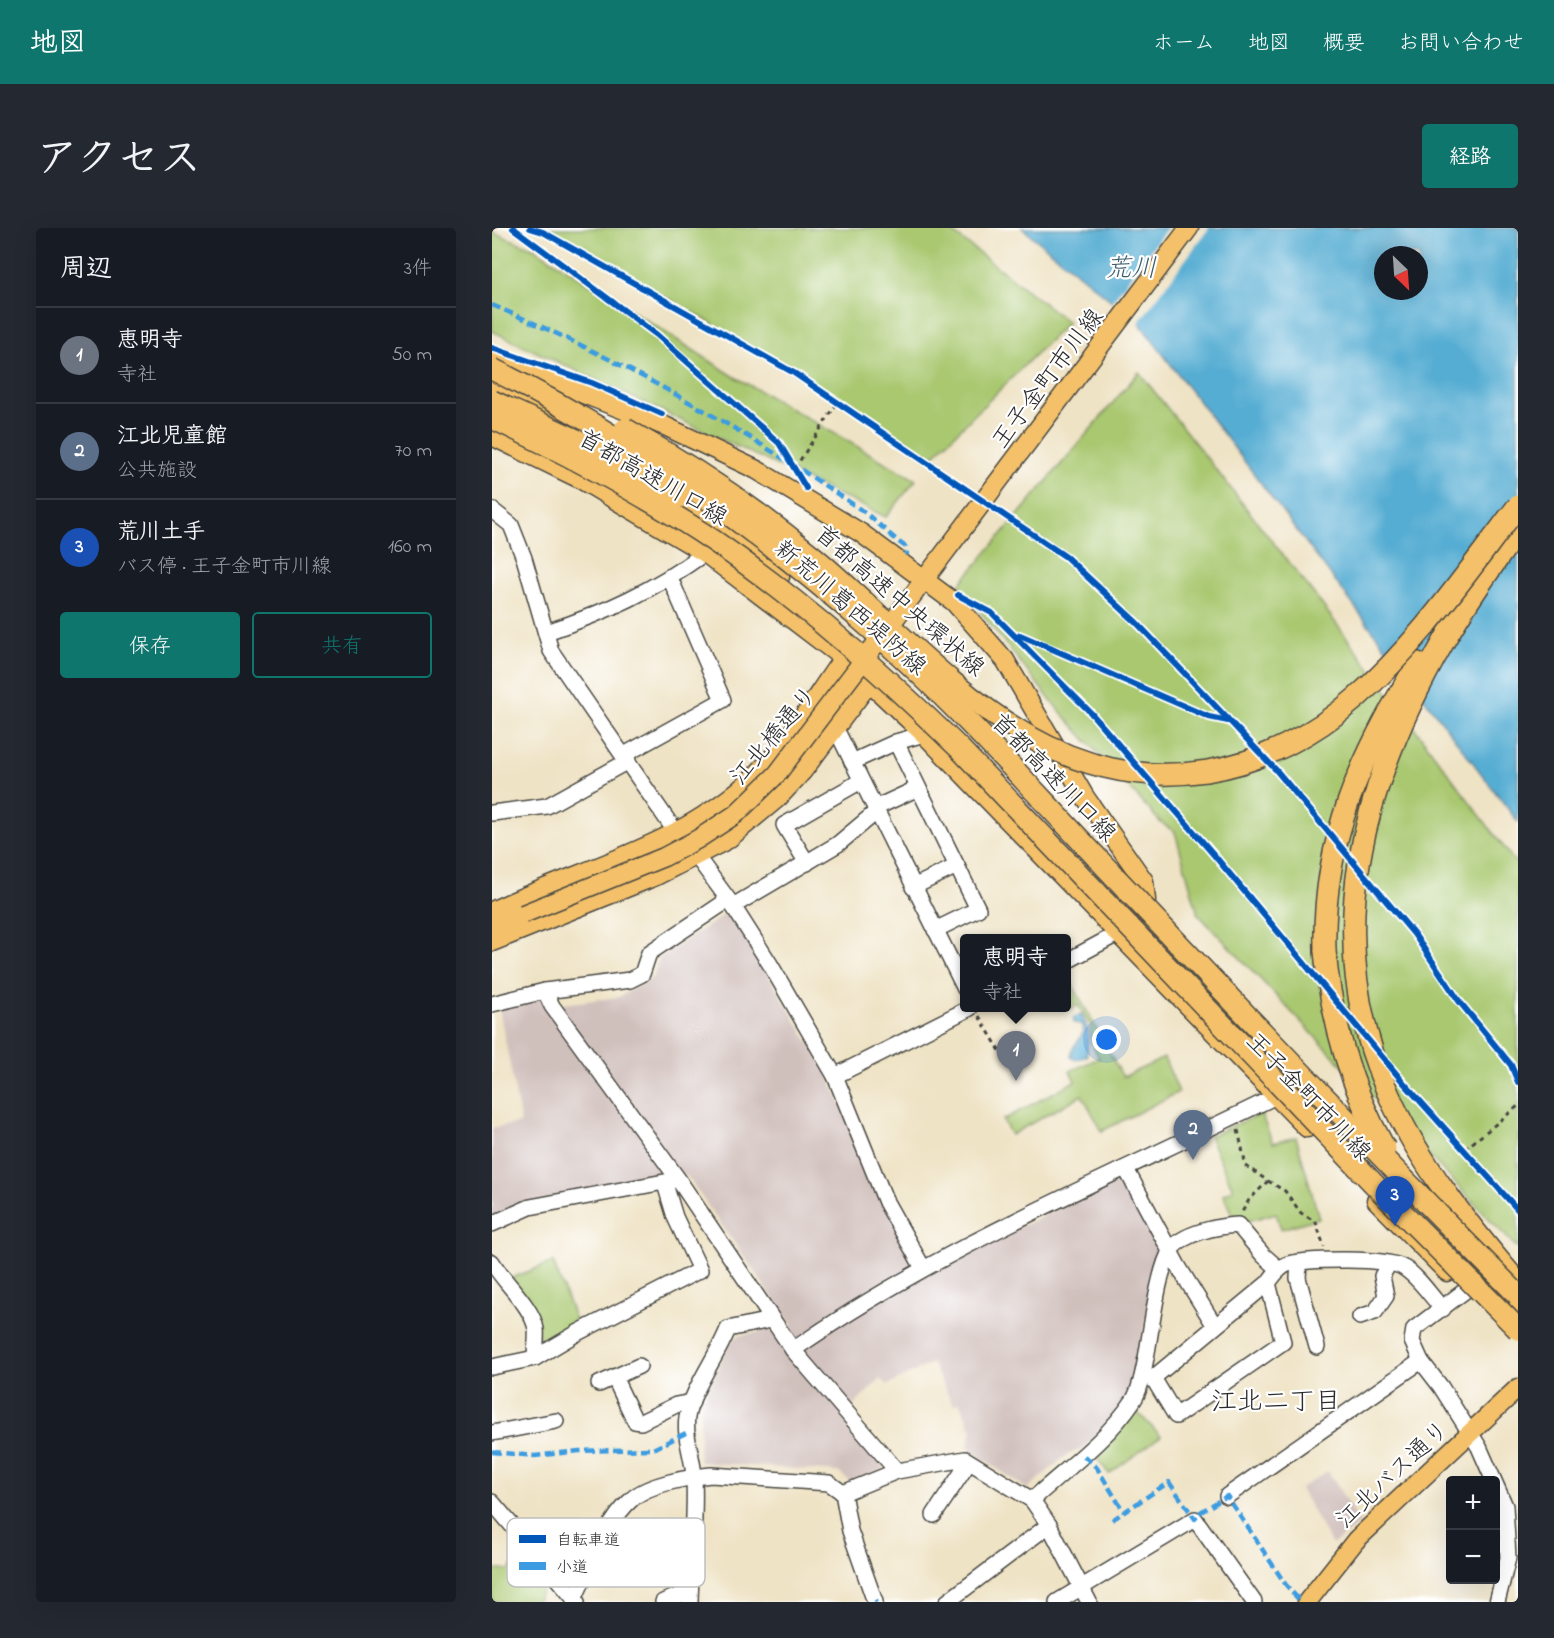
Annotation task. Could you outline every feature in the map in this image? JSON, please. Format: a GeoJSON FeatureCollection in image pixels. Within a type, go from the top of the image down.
{"type":"FeatureCollection","features":[{"type":"Feature","properties":{"kind":"highway","name":"首都高速川口線"},"geometry":{"type":"LineString","coordinates":[[492,367],[609,433],[714,505],[801,570],[862,621],[916,672],[1422,1199],[1518,1295]]}},
{"type":"Feature","properties":{"kind":"highway","name":"首都高速中央環状線"},"geometry":{"type":"LineString","coordinates":[[492,367],[615,423],[708,479],[813,557],[961,688],[1013,728],[1065,756],[1125,773],[1176,774],[1229,767],[1272,752],[1324,723],[1362,693],[1410,644],[1518,506]]}},
{"type":"Feature","properties":{"kind":"highway"},"geometry":{"type":"LineString","coordinates":[[492,378],[606,438],[714,505]]}},
{"type":"Feature","properties":{"kind":"highway","name":"首都高速中央環状線"},"geometry":{"type":"LineString","coordinates":[[492,401],[596,449],[660,484],[727,527],[953,698],[1006,735],[1048,758],[1079,769],[1124,780],[1176,782],[1224,775],[1269,761],[1323,733],[1359,706],[1414,653],[1518,521]]}},
{"type":"Feature","properties":{"kind":"highway","name":"首都高速川口線"},"geometry":{"type":"LineString","coordinates":[[492,418],[589,467],[714,541],[821,622],[897,688],[960,749],[1333,1141],[1518,1329]]}},
{"type":"Feature","properties":{"kind":"highway"},"geometry":{"type":"LineString","coordinates":[[1518,513],[1429,645],[1377,733],[1358,773],[1335,841],[1324,932],[1327,974],[1335,1017],[1350,1066],[1377,1134],[1422,1209],[1518,1319]]}},
{"type":"Feature","properties":{"kind":"highway"},"geometry":{"type":"LineString","coordinates":[[1518,529],[1443,642],[1394,742],[1363,840],[1352,912],[1353,948],[1361,1005],[1375,1059],[1387,1092],[1415,1145],[1441,1184],[1518,1283]]}},
{"type":"Feature","properties":{"kind":"main road","name":"王子金町市川線"},"geometry":{"type":"LineString","coordinates":[[944,556],[1189,228]]}},
{"type":"Feature","properties":{"kind":"main road"},"geometry":{"type":"LineString","coordinates":[[492,358],[624,409],[719,451],[831,513],[926,579],[966,612],[1005,660],[1079,788],[1144,880],[1146,900],[1119,933]]}},
{"type":"Feature","properties":{"kind":"main road","name":"新荒川葛西堤防線"},"geometry":{"type":"LineString","coordinates":[[492,389],[520,401],[610,450],[755,557],[883,664],[923,702],[1133,918]]}},
{"type":"Feature","properties":{"kind":"main road","name":"新荒川葛西堤防線"},"geometry":{"type":"LineString","coordinates":[[492,436],[580,479],[705,553],[843,658]]}},
{"type":"Feature","properties":{"kind":"main road","name":"江北橋通り"},"geometry":{"type":"LineString","coordinates":[[492,927],[664,857],[698,839],[736,814],[777,774],[944,556]]}},
{"type":"Feature","properties":{"kind":"main road"},"geometry":{"type":"LineString","coordinates":[[492,911],[677,834],[733,797],[781,747],[856,641]]}},
{"type":"Feature","properties":{"kind":"main road","name":"王子金町市川線"},"geometry":{"type":"LineString","coordinates":[[843,658],[924,734],[1119,933],[1400,1203],[1518,1312]]}},
{"type":"Feature","properties":{"kind":"main road"},"geometry":{"type":"LineString","coordinates":[[492,942],[697,857],[753,820],[802,772],[883,664]]}},
{"type":"Feature","properties":{"kind":"main road","name":"王子金町市川線"},"geometry":{"type":"LineString","coordinates":[[1133,918],[1278,1086],[1466,1290],[1518,1339]]}},
{"type":"Feature","properties":{"kind":"main road","name":"江北バス通り"},"geometry":{"type":"LineString","coordinates":[[1307,1602],[1351,1546],[1518,1388]]}},
{"type":"Feature","properties":{"kind":"street"},"geometry":{"type":"LineString","coordinates":[[492,510],[511,525],[547,632],[551,651],[677,834]]}},
{"type":"Feature","properties":{"kind":"street"},"geometry":{"type":"LineString","coordinates":[[547,632],[606,612],[670,578],[705,553]]}},
{"type":"Feature","properties":{"kind":"street"},"geometry":{"type":"LineString","coordinates":[[492,813],[547,806],[723,700],[670,578]]}},
{"type":"Feature","properties":{"kind":"street"},"geometry":{"type":"LineString","coordinates":[[835,727],[960,979]]}},
{"type":"Feature","properties":{"kind":"street"},"geometry":{"type":"LineString","coordinates":[[852,762],[896,742],[924,734]]}},
{"type":"Feature","properties":{"kind":"street"},"geometry":{"type":"LineString","coordinates":[[896,742],[978,909],[935,930]]}},
{"type":"Feature","properties":{"kind":"street"},"geometry":{"type":"LineString","coordinates":[[781,747],[802,772]]}},
{"type":"Feature","properties":{"kind":"street"},"geometry":{"type":"LineString","coordinates":[[807,862],[784,825],[861,781]]}},
{"type":"Feature","properties":{"kind":"street"},"geometry":{"type":"LineString","coordinates":[[492,1004],[545,991],[630,980],[642,974],[649,953],[731,903],[837,844],[875,810],[918,788]]}},
{"type":"Feature","properties":{"kind":"street"},"geometry":{"type":"LineString","coordinates":[[697,857],[731,903],[835,1076],[886,1202],[923,1268]]}},
{"type":"Feature","properties":{"kind":"street"},"geometry":{"type":"LineString","coordinates":[[913,887],[957,866]]}},
{"type":"Feature","properties":{"kind":"street"},"geometry":{"type":"LineString","coordinates":[[1071,959],[1119,933]]}},
{"type":"Feature","properties":{"kind":"street"},"geometry":{"type":"LineString","coordinates":[[545,991],[552,1006],[770,1320],[897,1471]]}},
{"type":"Feature","properties":{"kind":"street"},"geometry":{"type":"LineString","coordinates":[[835,1076],[964,1012]]}},
{"type":"Feature","properties":{"kind":"street"},"geometry":{"type":"LineString","coordinates":[[793,1350],[850,1310],[923,1268],[1270,1099],[1278,1086]]}},
{"type":"Feature","properties":{"kind":"street"},"geometry":{"type":"LineString","coordinates":[[1126,1168],[1170,1251],[1215,1326]]}},
{"type":"Feature","properties":{"kind":"street"},"geometry":{"type":"LineString","coordinates":[[492,1224],[530,1207],[672,1181]]}},
{"type":"Feature","properties":{"kind":"street"},"geometry":{"type":"LineString","coordinates":[[492,1367],[535,1358],[579,1332],[699,1270],[675,1217],[672,1181]]}},
{"type":"Feature","properties":{"kind":"street"},"geometry":{"type":"LineString","coordinates":[[1268,1283],[1283,1342],[1176,1416],[1148,1378],[1161,1279],[1170,1251],[1213,1226],[1238,1225],[1263,1255],[1279,1269]]}},
{"type":"Feature","properties":{"kind":"street"},"geometry":{"type":"LineString","coordinates":[[1032,1500],[1076,1460],[1094,1448],[1134,1400],[1148,1378],[1268,1283],[1279,1269],[1299,1263],[1328,1260],[1404,1267],[1443,1309]]}},
{"type":"Feature","properties":{"kind":"street"},"geometry":{"type":"LineString","coordinates":[[492,1262],[502,1280],[530,1310],[536,1329],[535,1358]]}},
{"type":"Feature","properties":{"kind":"street"},"geometry":{"type":"LineString","coordinates":[[1299,1263],[1298,1278],[1317,1347]]}},
{"type":"Feature","properties":{"kind":"street"},"geometry":{"type":"LineString","coordinates":[[1360,1317],[1375,1312],[1386,1296],[1382,1276],[1388,1264]]}},
{"type":"Feature","properties":{"kind":"street"},"geometry":{"type":"LineString","coordinates":[[1466,1290],[1414,1329],[1412,1341],[1421,1360],[1441,1387],[1487,1462],[1505,1506],[1513,1557],[1497,1602]]}},
{"type":"Feature","properties":{"kind":"street"},"geometry":{"type":"LineString","coordinates":[[693,1518],[694,1476],[686,1433],[692,1402],[719,1353],[728,1329],[770,1320]]}},
{"type":"Feature","properties":{"kind":"street"},"geometry":{"type":"LineString","coordinates":[[1227,1496],[1421,1360]]}},
{"type":"Feature","properties":{"kind":"street"},"geometry":{"type":"LineString","coordinates":[[600,1384],[639,1366]]}},
{"type":"Feature","properties":{"kind":"street"},"geometry":{"type":"LineString","coordinates":[[614,1377],[635,1421],[641,1422],[676,1405],[692,1402]]}},
{"type":"Feature","properties":{"kind":"street"},"geometry":{"type":"LineString","coordinates":[[492,1433],[556,1421]]}},
{"type":"Feature","properties":{"kind":"street"},"geometry":{"type":"LineString","coordinates":[[843,1493],[897,1471],[964,1459],[1032,1500],[1049,1525],[1089,1602]]}},
{"type":"Feature","properties":{"kind":"street"},"geometry":{"type":"LineString","coordinates":[[934,1515],[969,1462]]}},
{"type":"Feature","properties":{"kind":"street"},"geometry":{"type":"LineString","coordinates":[[618,1518],[632,1498],[657,1486],[694,1476],[711,1474],[829,1483],[843,1493],[850,1531],[875,1602]]}},
{"type":"Feature","properties":{"kind":"street"},"geometry":{"type":"LineString","coordinates":[[492,1502],[507,1520]]}},
{"type":"Feature","properties":{"kind":"street"},"geometry":{"type":"LineString","coordinates":[[1057,1602],[1195,1519],[1254,1602]]}},
{"type":"Feature","properties":{"kind":"street"},"geometry":{"type":"LineString","coordinates":[[947,1602],[1049,1525]]}},
{"type":"Feature","properties":{"kind":"street"},"geometry":{"type":"LineString","coordinates":[[564,1587],[575,1600]]}},
{"type":"Feature","properties":{"kind":"street"},"geometry":{"type":"LineString","coordinates":[[663,1602],[690,1597]]}},
{"type":"Feature","properties":{"kind":"path"},"geometry":{"type":"LineString","coordinates":[[513,228],[657,335],[779,444],[785,457],[801,478]]}},
{"type":"Feature","properties":{"kind":"path"},"geometry":{"type":"LineString","coordinates":[[829,396],[846,408]]}},
{"type":"Feature","properties":{"kind":"path"},"geometry":{"type":"LineString","coordinates":[[795,468],[838,402]]}},
{"type":"Feature","properties":{"kind":"path"},"geometry":{"type":"LineString","coordinates":[[975,1012],[1008,1064]]}},
{"type":"Feature","properties":{"kind":"path"},"geometry":{"type":"LineString","coordinates":[[1465,1149],[1518,1106]]}},
{"type":"Feature","properties":{"kind":"path"},"geometry":{"type":"LineString","coordinates":[[1233,1117],[1240,1134],[1246,1166],[1285,1191],[1301,1213],[1319,1226],[1328,1260]]}},
{"type":"Feature","properties":{"kind":"path"},"geometry":{"type":"LineString","coordinates":[[1457,1140],[1473,1158]]}},
{"type":"Feature","properties":{"kind":"path"},"geometry":{"type":"LineString","coordinates":[[1238,1225],[1249,1200],[1268,1181]]}},
{"type":"Feature","properties":{"kind":"shaded area"},"geometry":{"type":"Polygon","coordinates":[[[727,913],[732,914],[826,1071],[921,1275],[1117,1180],[1125,1180],[1159,1249],[1134,1380],[1122,1403],[1085,1447],[1067,1455],[1027,1489],[971,1451],[968,1444],[972,1430],[959,1402],[953,1405],[932,1363],[888,1385],[880,1379],[843,1417],[883,1465],[882,1470],[852,1483],[838,1472],[699,1462],[701,1404],[729,1344],[737,1336],[792,1325],[687,1176],[527,1203],[492,1220],[492,1128],[521,1123],[499,1008],[541,998],[547,1006],[619,997],[653,977],[659,958],[727,913]]]}},
{"type":"Feature","properties":{"kind":"shaded area"},"geometry":{"type":"Polygon","coordinates":[[[1328,1471],[1360,1523],[1332,1545],[1300,1489],[1328,1471]]]}},
{"type":"Feature","properties":{"kind":"green space"},"geometry":{"type":"Polygon","coordinates":[[[543,228],[947,228],[1068,322],[932,457],[701,317],[543,228]]]}},
{"type":"Feature","properties":{"kind":"green space"},"geometry":{"type":"Polygon","coordinates":[[[492,232],[535,249],[735,377],[916,480],[886,517],[492,331],[492,232]]]}},
{"type":"Feature","properties":{"kind":"green space"},"geometry":{"type":"Polygon","coordinates":[[[1139,372],[1317,598],[1518,866],[1518,1249],[1198,914],[1175,832],[1161,823],[1051,701],[959,585],[1139,372]]]}},
{"type":"Feature","properties":{"kind":"green space"},"geometry":{"type":"Polygon","coordinates":[[[1071,982],[1123,1077],[1164,1058],[1179,1092],[1102,1131],[1082,1095],[1011,1135],[1003,1120],[1075,1081],[1070,1071],[1099,1058],[1091,1042],[1091,1027],[1078,1005],[1071,1008],[1071,982]]]}},
{"type":"Feature","properties":{"kind":"green space"},"geometry":{"type":"Polygon","coordinates":[[[1261,1114],[1273,1143],[1296,1137],[1319,1218],[1281,1229],[1276,1213],[1248,1221],[1246,1217],[1233,1217],[1223,1194],[1233,1189],[1209,1136],[1261,1114]]]}},
{"type":"Feature","properties":{"kind":"green space"},"geometry":{"type":"Polygon","coordinates":[[[553,1262],[577,1325],[543,1344],[509,1279],[553,1262]]]}},
{"type":"Feature","properties":{"kind":"green space"},"geometry":{"type":"Polygon","coordinates":[[[1133,1408],[1161,1436],[1109,1474],[1096,1457],[1133,1408]]]}},
{"type":"Feature","properties":{"kind":"green space"},"geometry":{"type":"Polygon","coordinates":[[[492,1570],[507,1570],[507,1587],[542,1587],[536,1602],[492,1602],[492,1570]]]}},
{"type":"Feature","properties":{"kind":"water","name":"荒川"},"geometry":{"type":"Polygon","coordinates":[[[1022,228],[1518,228],[1518,822],[1140,324],[1022,228]]]}},
{"type":"Feature","properties":{"kind":"water"},"geometry":{"type":"Polygon","coordinates":[[[1081,1014],[1088,1030],[1087,1056],[1076,1060],[1071,1057],[1073,1048],[1084,1032],[1082,1024],[1074,1023],[1073,1018],[1081,1014]]]}},
{"type":"Feature","properties":{"kind":"pier"},"geometry":{"type":"Polygon","coordinates":[[[1167,228],[1209,228],[1136,326],[1110,304],[1167,228]]]}},
{"type":"Feature","properties":{"kind":"marked path"},"geometry":{"type":"LineString","coordinates":[[492,305],[589,349],[729,425],[864,512],[906,547],[907,555]]}},
{"type":"Feature","properties":{"kind":"marked path"},"geometry":{"type":"LineString","coordinates":[[492,1452],[535,1456],[579,1451],[653,1449],[686,1433]]}},
{"type":"Feature","properties":{"kind":"marked path"},"geometry":{"type":"LineString","coordinates":[[1084,1456],[1097,1468],[1124,1512]]}},
{"type":"Feature","properties":{"kind":"marked path"},"geometry":{"type":"LineString","coordinates":[[1112,1520],[1169,1482],[1195,1519],[1199,1513],[1227,1496],[1286,1585],[1301,1602]]}},
{"type":"Feature","properties":{"kind":"cycle path"},"geometry":{"type":"LineString","coordinates":[[513,228],[657,335],[779,443],[806,488]]}},
{"type":"Feature","properties":{"kind":"cycle path"},"geometry":{"type":"LineString","coordinates":[[530,228],[543,232],[794,373],[1066,557],[1137,623],[1276,770],[1414,934],[1459,1001],[1511,1065],[1518,1082]]}},
{"type":"Feature","properties":{"kind":"cycle path"},"geometry":{"type":"LineString","coordinates":[[492,348],[592,383],[662,414]]}},
{"type":"Feature","properties":{"kind":"cycle path"},"geometry":{"type":"LineString","coordinates":[[958,595],[992,613],[1091,713],[1214,855],[1404,1083],[1518,1210]]}},
{"type":"Feature","properties":{"kind":"cycle path"},"geometry":{"type":"LineString","coordinates":[[1020,635],[1209,717],[1228,721]]}},
{"type":"Feature","properties":{"kind":"place","name":"恵明寺"},"geometry":{"type":"Point","coordinates":[1016,1081]}},
{"type":"Feature","properties":{"kind":"place","name":"江北児童館"},"geometry":{"type":"Point","coordinates":[1193,1160]}},
{"type":"Feature","properties":{"kind":"place","name":"荒川土手"},"geometry":{"type":"Point","coordinates":[1395,1226]}},
{"type":"Feature","properties":{"kind":"district","name":"江北二丁目"},"geometry":{"type":"Point","coordinates":[1276,1400]}}]}
